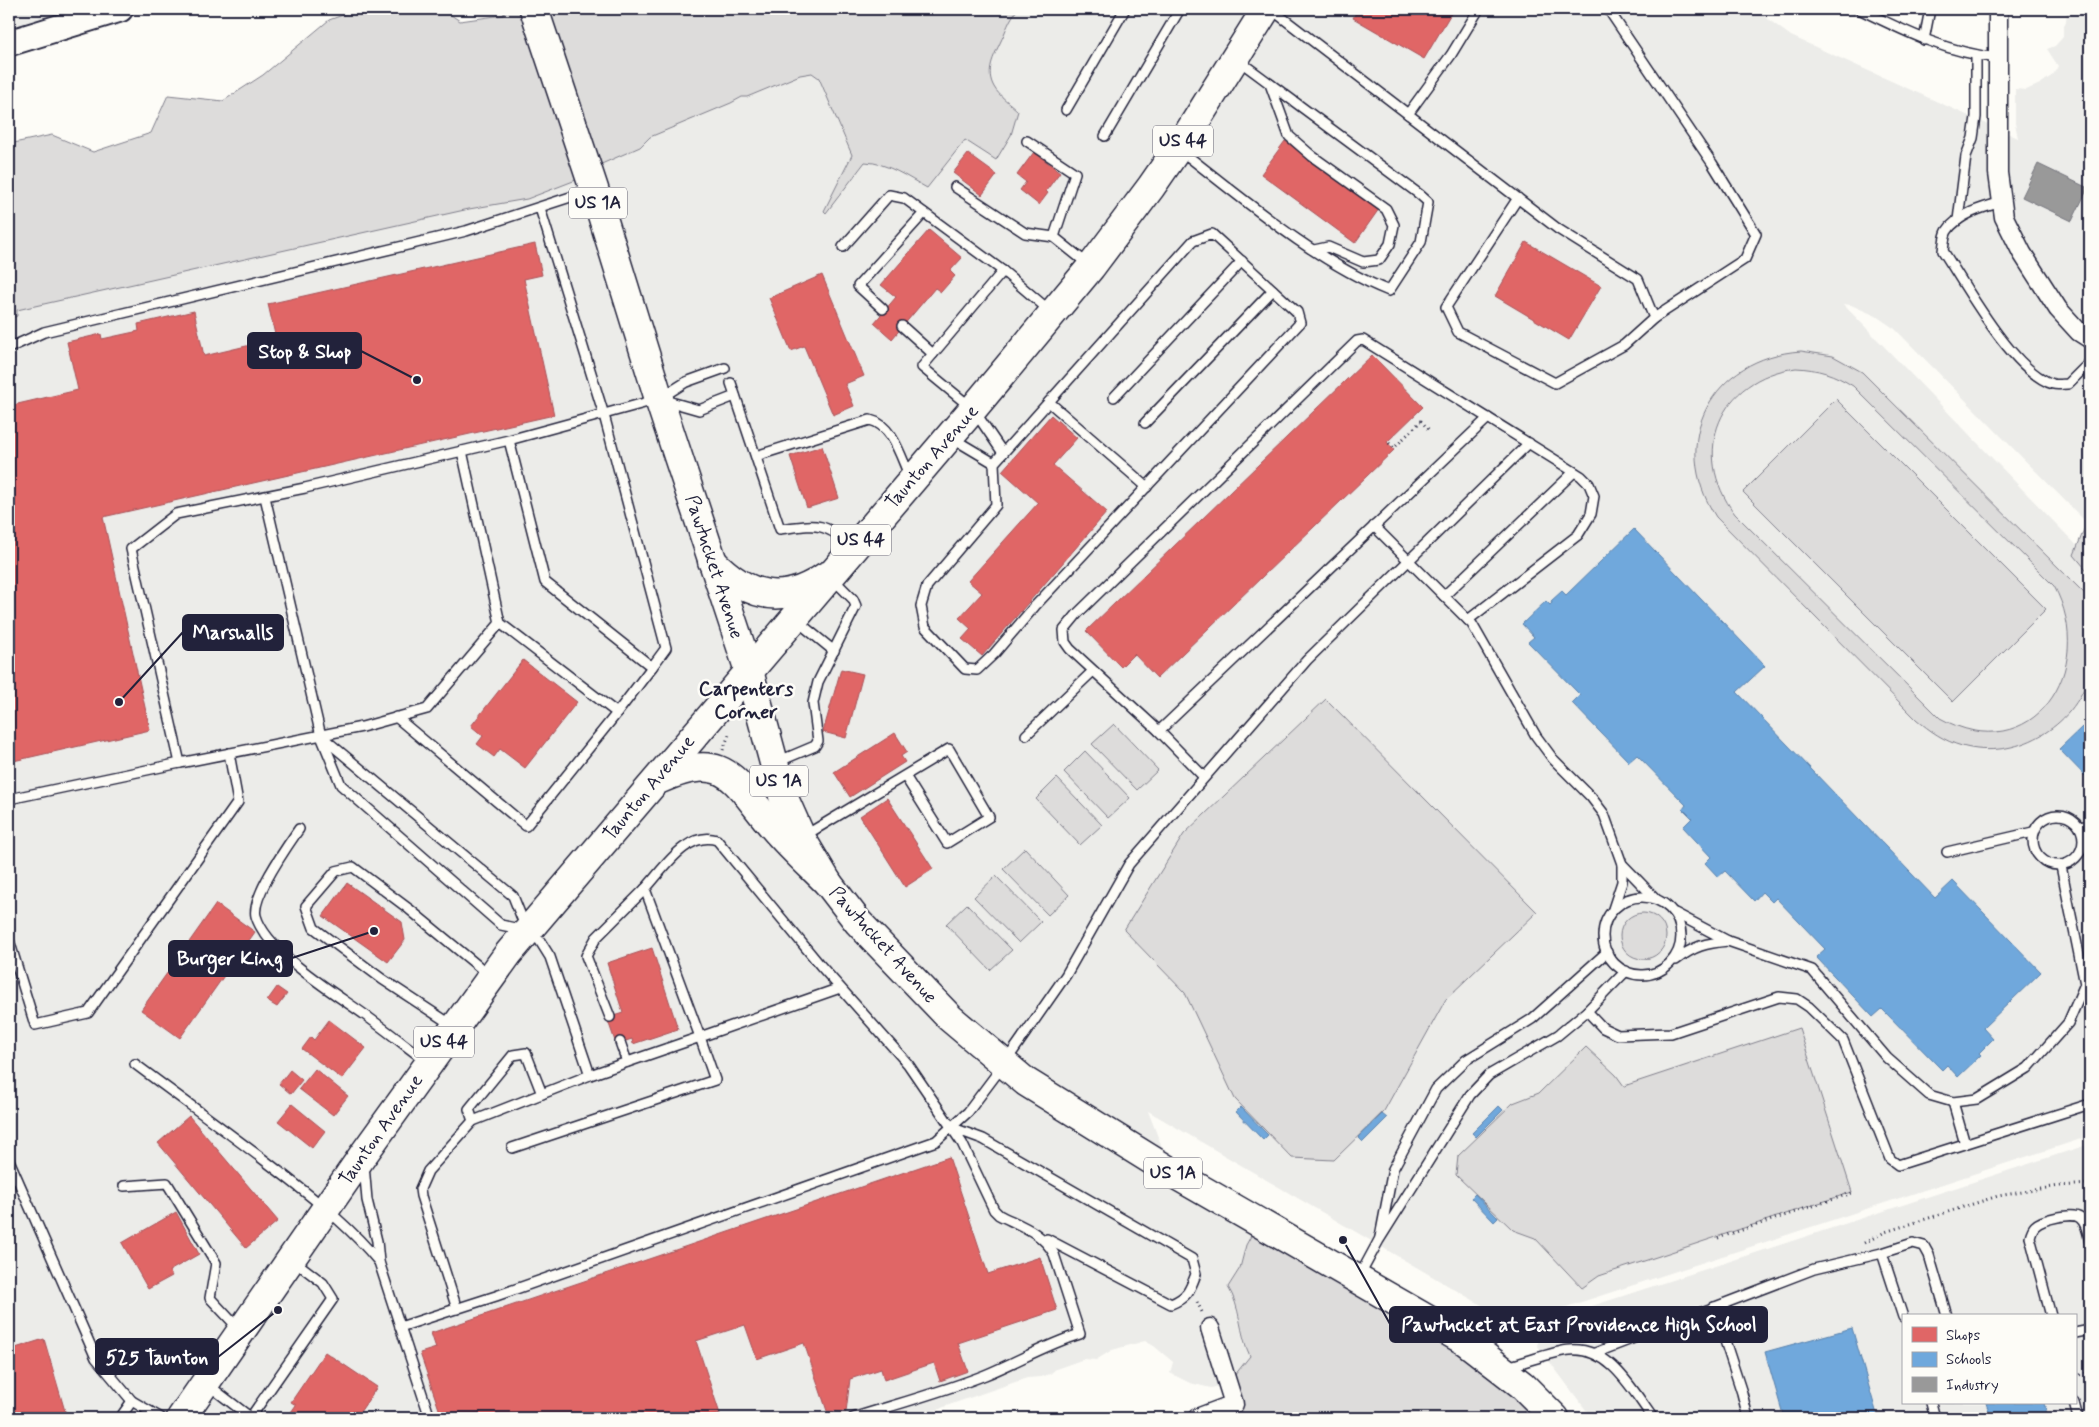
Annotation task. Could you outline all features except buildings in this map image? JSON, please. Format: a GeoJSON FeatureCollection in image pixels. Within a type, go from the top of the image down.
{"type":"FeatureCollection","features":[{"type":"Feature","properties":{"kind":"main road","name":"Pawtucket Avenue"},"geometry":{"type":"LineString","coordinates":[[534,9],[594,189],[659,399],[749,672],[784,796],[801,838],[828,883],[858,922],[950,1018],[1026,1082],[1171,1172],[1465,1341],[1522,1385],[1555,1418]]}},
{"type":"Feature","properties":{"kind":"main road","name":"Taunton Avenue"},"geometry":{"type":"LineString","coordinates":[[181,1418],[363,1155],[491,977],[528,930],[912,481],[1091,267],[1177,148],[1266,9]]}},
{"type":"Feature","properties":{"kind":"main road"},"geometry":{"type":"LineString","coordinates":[[712,561],[724,573],[741,585],[758,593],[769,594],[783,594],[799,589],[818,582],[834,572]]}},
{"type":"Feature","properties":{"kind":"main road"},"geometry":{"type":"LineString","coordinates":[[654,782],[680,770],[693,767],[706,766],[726,772],[736,780],[775,829],[828,883]]}},
{"type":"Feature","properties":{"kind":"street"},"geometry":{"type":"LineString","coordinates":[[9,43],[79,15],[120,9]]}},
{"type":"Feature","properties":{"kind":"street"},"geometry":{"type":"LineString","coordinates":[[1998,9],[1998,173],[2004,216],[2022,253],[2058,309],[2079,332],[2090,340]]}},
{"type":"Feature","properties":{"kind":"street"},"geometry":{"type":"LineString","coordinates":[[1197,1418],[1234,1404],[1210,1328]]}},
{"type":"Feature","properties":{"kind":"lane"},"geometry":{"type":"LineString","coordinates":[[1066,110],[1125,9]]}},
{"type":"Feature","properties":{"kind":"lane"},"geometry":{"type":"LineString","coordinates":[[1105,136],[1180,9]]}},
{"type":"Feature","properties":{"kind":"lane"},"geometry":{"type":"LineString","coordinates":[[1271,9],[1558,229],[1638,279],[1654,318]]}},
{"type":"Feature","properties":{"kind":"lane"},"geometry":{"type":"LineString","coordinates":[[1408,114],[1450,55],[1479,9]]}},
{"type":"Feature","properties":{"kind":"lane"},"geometry":{"type":"LineString","coordinates":[[1518,198],[1446,307],[1458,332],[1555,384],[1624,345],[1654,318],[1745,259],[1756,234],[1712,164],[1608,9]]}},
{"type":"Feature","properties":{"kind":"lane"},"geometry":{"type":"LineString","coordinates":[[1859,9],[1924,40],[1976,55],[1998,58]]}},
{"type":"Feature","properties":{"kind":"lane"},"geometry":{"type":"LineString","coordinates":[[1924,40],[1930,9]]}},
{"type":"Feature","properties":{"kind":"lane"},"geometry":{"type":"LineString","coordinates":[[1958,220],[1966,156],[1973,138],[1975,124],[1976,55]]}},
{"type":"Feature","properties":{"kind":"lane"},"geometry":{"type":"LineString","coordinates":[[1177,148],[1346,272],[1389,291],[1421,242],[1428,202],[1236,58]]}},
{"type":"Feature","properties":{"kind":"lane"},"geometry":{"type":"LineString","coordinates":[[1270,83],[1289,136],[1312,156],[1386,209],[1394,225],[1390,244],[1379,260],[1363,262],[1328,247],[1314,250]]}},
{"type":"Feature","properties":{"kind":"lane"},"geometry":{"type":"LineString","coordinates":[[1027,141],[1075,173],[1054,237]]}},
{"type":"Feature","properties":{"kind":"lane"},"geometry":{"type":"LineString","coordinates":[[955,187],[1025,233],[1054,237],[1091,267]]}},
{"type":"Feature","properties":{"kind":"lane"},"geometry":{"type":"LineString","coordinates":[[9,348],[44,332],[466,231],[594,189]]}},
{"type":"Feature","properties":{"kind":"lane"},"geometry":{"type":"LineString","coordinates":[[843,248],[889,195],[904,198],[1003,272],[1053,313]]}},
{"type":"Feature","properties":{"kind":"lane"},"geometry":{"type":"LineString","coordinates":[[2002,202],[1985,207],[1958,220],[1946,232],[1943,251],[1994,331],[2032,372],[2054,384],[2068,384],[2090,362]]}},
{"type":"Feature","properties":{"kind":"lane"},"geometry":{"type":"LineString","coordinates":[[396,717],[526,826],[616,714],[666,648],[604,414],[540,208]]}},
{"type":"Feature","properties":{"kind":"lane"},"geometry":{"type":"LineString","coordinates":[[883,309],[858,286],[924,213]]}},
{"type":"Feature","properties":{"kind":"lane"},"geometry":{"type":"LineString","coordinates":[[1212,234],[1273,290],[1297,312],[1300,323],[1035,606],[994,654],[977,670],[965,669],[925,627],[921,606],[927,586],[996,505],[994,463],[1193,241],[1212,234]]}},
{"type":"Feature","properties":{"kind":"lane"},"geometry":{"type":"LineString","coordinates":[[1114,397],[1242,261]]}},
{"type":"Feature","properties":{"kind":"lane"},"geometry":{"type":"LineString","coordinates":[[1003,272],[922,367],[973,409],[1003,452]]}},
{"type":"Feature","properties":{"kind":"lane"},"geometry":{"type":"LineString","coordinates":[[1145,423],[1273,290]]}},
{"type":"Feature","properties":{"kind":"lane"},"geometry":{"type":"LineString","coordinates":[[902,326],[933,354]]}},
{"type":"Feature","properties":{"kind":"lane"},"geometry":{"type":"LineString","coordinates":[[1204,777],[1159,731],[1070,649],[1065,642],[1064,630],[1078,613],[1357,341],[1363,340],[1574,472],[1589,484],[1594,496],[1592,514],[1578,535],[1468,620]]}},
{"type":"Feature","properties":{"kind":"lane"},"geometry":{"type":"LineString","coordinates":[[180,763],[131,549],[176,514],[265,497],[509,440],[659,399],[686,382],[725,368]]}},
{"type":"Feature","properties":{"kind":"lane"},"geometry":{"type":"LineString","coordinates":[[731,383],[780,529],[818,525],[834,531],[856,546]]}},
{"type":"Feature","properties":{"kind":"lane"},"geometry":{"type":"LineString","coordinates":[[659,399],[699,410],[735,396]]}},
{"type":"Feature","properties":{"kind":"lane"},"geometry":{"type":"LineString","coordinates":[[1049,402],[1147,487]]}},
{"type":"Feature","properties":{"kind":"lane"},"geometry":{"type":"LineString","coordinates":[[1159,731],[1488,418]]}},
{"type":"Feature","properties":{"kind":"lane"},"geometry":{"type":"LineString","coordinates":[[756,456],[870,420],[887,430],[912,481]]}},
{"type":"Feature","properties":{"kind":"lane"},"geometry":{"type":"LineString","coordinates":[[950,436],[994,463]]}},
{"type":"Feature","properties":{"kind":"lane"},"geometry":{"type":"LineString","coordinates":[[509,440],[544,582],[652,667]]}},
{"type":"Feature","properties":{"kind":"lane"},"geometry":{"type":"LineString","coordinates":[[400,1327],[457,1309],[936,1141],[952,1128],[983,1094],[1004,1064],[1066,975],[1129,864],[1307,660],[1529,444]]}},
{"type":"Feature","properties":{"kind":"lane"},"geometry":{"type":"LineString","coordinates":[[462,451],[500,623],[616,714]]}},
{"type":"Feature","properties":{"kind":"lane"},"geometry":{"type":"LineString","coordinates":[[1444,596],[1574,472]]}},
{"type":"Feature","properties":{"kind":"lane"},"geometry":{"type":"LineString","coordinates":[[265,497],[321,736],[341,785],[501,925],[528,930]]}},
{"type":"Feature","properties":{"kind":"lane"},"geometry":{"type":"LineString","coordinates":[[1374,526],[1468,620],[1486,647],[1536,736],[1553,759],[1591,797],[1604,814],[1622,864],[1622,882],[1613,909],[1606,920],[1603,933],[1604,946],[1619,968],[1643,976],[1656,973],[1690,949],[1708,943],[1728,941]]}},
{"type":"Feature","properties":{"kind":"lane"},"geometry":{"type":"LineString","coordinates":[[774,763],[815,746],[818,741],[813,703],[818,682],[856,606],[834,572]]}},
{"type":"Feature","properties":{"kind":"lane"},"geometry":{"type":"LineString","coordinates":[[794,618],[834,651]]}},
{"type":"Feature","properties":{"kind":"lane"},"geometry":{"type":"LineString","coordinates":[[9,799],[229,753],[321,736],[428,709],[500,623]]}},
{"type":"Feature","properties":{"kind":"lane"},"geometry":{"type":"LineString","coordinates":[[1026,735],[1093,671]]}},
{"type":"Feature","properties":{"kind":"lane"},"geometry":{"type":"LineString","coordinates":[[321,736],[513,896],[528,930],[540,941],[550,957],[590,1075]]}},
{"type":"Feature","properties":{"kind":"lane"},"geometry":{"type":"LineString","coordinates":[[801,838],[950,749],[989,817],[946,843],[905,776]]}},
{"type":"Feature","properties":{"kind":"lane"},"geometry":{"type":"LineString","coordinates":[[9,940],[35,1025],[88,1013],[238,802],[229,753]]}},
{"type":"Feature","properties":{"kind":"lane"},"geometry":{"type":"LineString","coordinates":[[2051,815],[2068,816],[2080,827],[2083,835],[2081,852],[2076,858],[2061,866],[2044,862],[2038,856],[2032,841],[2034,832],[2037,825],[2051,815]]}},
{"type":"Feature","properties":{"kind":"lane"},"geometry":{"type":"LineString","coordinates":[[2080,827],[2090,825]]}},
{"type":"Feature","properties":{"kind":"lane"},"geometry":{"type":"LineString","coordinates":[[299,829],[259,896],[256,915],[259,922],[291,961],[429,1063]]}},
{"type":"Feature","properties":{"kind":"lane"},"geometry":{"type":"LineString","coordinates":[[1946,852],[2034,832]]}},
{"type":"Feature","properties":{"kind":"lane"},"geometry":{"type":"LineString","coordinates":[[610,1017],[586,956],[596,938],[690,842],[703,837],[717,840],[840,988],[908,1064],[952,1128],[994,1210],[999,1215],[1171,1304],[1182,1299],[1190,1290],[1196,1274],[1192,1260],[983,1139],[952,1128]]}},
{"type":"Feature","properties":{"kind":"lane"},"geometry":{"type":"LineString","coordinates":[[1622,864],[1656,899]]}},
{"type":"Feature","properties":{"kind":"lane"},"geometry":{"type":"LineString","coordinates":[[1674,913],[1728,941],[1812,970],[1887,1058],[1928,1095],[1953,1102],[1977,1099],[2028,1068],[2068,1023],[2085,984],[2086,971],[2061,866]]}},
{"type":"Feature","properties":{"kind":"lane"},"geometry":{"type":"LineString","coordinates":[[454,1027],[382,978],[314,928],[306,906],[336,871],[353,867],[491,977]]}},
{"type":"Feature","properties":{"kind":"lane"},"geometry":{"type":"LineString","coordinates":[[512,1148],[715,1080],[645,890]]}},
{"type":"Feature","properties":{"kind":"lane"},"geometry":{"type":"LineString","coordinates":[[1613,909],[1624,901],[1636,897],[1649,897],[1661,901],[1674,913],[1682,932],[1681,945],[1676,956],[1668,966]]}},
{"type":"Feature","properties":{"kind":"lane"},"geometry":{"type":"LineString","coordinates":[[1379,1240],[1393,1169],[1436,1089],[1466,1060],[1532,1019],[1607,952]]}},
{"type":"Feature","properties":{"kind":"lane"},"geometry":{"type":"LineString","coordinates":[[1358,1280],[1379,1240],[1470,1094],[1489,1075],[1558,1035],[1587,1011],[1626,971]]}},
{"type":"Feature","properties":{"kind":"lane"},"geometry":{"type":"LineString","coordinates":[[457,1309],[420,1188],[428,1171],[473,1121],[590,1075],[840,988]]}},
{"type":"Feature","properties":{"kind":"lane"},"geometry":{"type":"LineString","coordinates":[[1587,1011],[1603,1028],[1618,1034],[1671,1032],[1779,997],[1797,999],[1809,1007],[1843,1040],[1890,1160],[1898,1165],[2090,1104]]}},
{"type":"Feature","properties":{"kind":"lane"},"geometry":{"type":"LineString","coordinates":[[620,1042],[627,1062]]}},
{"type":"Feature","properties":{"kind":"lane"},"geometry":{"type":"LineString","coordinates":[[473,1121],[470,1109],[512,1055],[526,1053],[542,1094]]}},
{"type":"Feature","properties":{"kind":"lane"},"geometry":{"type":"LineString","coordinates":[[135,1064],[243,1143],[326,1208],[353,1231],[379,1262]]}},
{"type":"Feature","properties":{"kind":"lane"},"geometry":{"type":"LineString","coordinates":[[1953,1102],[1965,1144]]}},
{"type":"Feature","properties":{"kind":"lane"},"geometry":{"type":"LineString","coordinates":[[363,1155],[367,1200],[377,1241],[379,1262],[430,1418]]}},
{"type":"Feature","properties":{"kind":"lane"},"geometry":{"type":"LineString","coordinates":[[9,1160],[96,1358],[132,1401],[160,1418]]}},
{"type":"Feature","properties":{"kind":"lane"},"geometry":{"type":"LineString","coordinates":[[124,1186],[168,1183],[216,1263],[210,1298],[241,1331]]}},
{"type":"Feature","properties":{"kind":"lane"},"geometry":{"type":"LineString","coordinates":[[2050,1314],[2030,1237],[2034,1226],[2044,1221],[2074,1214],[2082,1218],[2090,1243]]}},
{"type":"Feature","properties":{"kind":"lane"},"geometry":{"type":"LineString","coordinates":[[853,1418],[982,1376],[1011,1364],[1053,1342],[1080,1334],[1054,1254],[1042,1237]]}},
{"type":"Feature","properties":{"kind":"lane"},"geometry":{"type":"LineString","coordinates":[[1595,1353],[1814,1268],[1882,1254],[1913,1243],[1924,1246],[1929,1255],[1946,1314]]}},
{"type":"Feature","properties":{"kind":"lane"},"geometry":{"type":"LineString","coordinates":[[1882,1254],[1902,1314]]}},
{"type":"Feature","properties":{"kind":"lane"},"geometry":{"type":"LineString","coordinates":[[206,1383],[250,1418],[333,1299],[323,1283],[291,1259]]}},
{"type":"Feature","properties":{"kind":"lane"},"geometry":{"type":"LineString","coordinates":[[1714,1307],[1742,1393],[1748,1418]]}},
{"type":"Feature","properties":{"kind":"lane"},"geometry":{"type":"LineString","coordinates":[[2076,1333],[2090,1330]]}},
{"type":"Feature","properties":{"kind":"lane"},"geometry":{"type":"LineString","coordinates":[[1501,1369],[1570,1350],[1595,1353],[1613,1364],[1653,1418]]}},
{"type":"Feature","properties":{"kind":"lane"},"geometry":{"type":"LineString","coordinates":[[120,1418],[132,1401]]}},
{"type":"Feature","properties":{"kind":"lane"},"geometry":{"type":"LineString","coordinates":[[1930,1404],[1935,1418]]}},
{"type":"Feature","properties":{"kind":"lane"},"geometry":{"type":"LineString","coordinates":[[2074,1404],[2078,1418]]}},
{"type":"Feature","properties":{"kind":"path"},"geometry":{"type":"LineString","coordinates":[[1389,443],[1394,448],[1421,421],[1430,431]]}},
{"type":"Feature","properties":{"kind":"path"},"geometry":{"type":"LineString","coordinates":[[720,757],[730,732]]}},
{"type":"Feature","properties":{"kind":"path"},"geometry":{"type":"LineString","coordinates":[[1859,1245],[1885,1232],[1998,1196],[2059,1186],[2090,1184]]}},
{"type":"Feature","properties":{"kind":"path"},"geometry":{"type":"LineString","coordinates":[[1718,1238],[1855,1192]]}},
{"type":"Feature","properties":{"kind":"path"},"geometry":{"type":"LineString","coordinates":[[1190,1290],[1210,1328]]}},
{"type":"Feature","properties":{"kind":"path"},"geometry":{"type":"LineString","coordinates":[[2076,1376],[2090,1372]]}},
{"type":"Feature","properties":{"kind":"shaded area"},"geometry":{"type":"Polygon","coordinates":[[[9,9],[128,9],[9,47],[9,9]]]}},
{"type":"Feature","properties":{"kind":"shaded area"},"geometry":{"type":"Polygon","coordinates":[[[359,9],[442,9],[460,21],[503,15],[507,9],[1018,9],[1010,21],[995,53],[990,75],[996,90],[1018,111],[1011,135],[996,160],[965,140],[927,188],[905,175],[882,165],[865,162],[826,213],[824,211],[852,155],[819,78],[812,73],[800,75],[747,97],[742,97],[650,137],[640,147],[588,170],[587,188],[576,180],[527,199],[469,209],[17,310],[17,316],[9,319],[9,144],[52,135],[93,152],[151,133],[168,95],[223,101],[263,75],[329,20],[359,9]]]}},
{"type":"Feature","properties":{"kind":"shaded area"},"geometry":{"type":"Polygon","coordinates":[[[899,9],[1754,9],[1791,36],[2018,138],[2015,123],[2015,89],[2026,90],[2040,84],[2053,75],[2058,66],[2047,49],[2055,46],[2063,37],[2067,9],[2090,9],[2090,526],[1895,329],[1876,316],[1851,305],[1843,304],[2090,559],[2090,1136],[1514,1324],[1148,1111],[1166,1158],[1262,1216],[1246,1245],[1240,1268],[1228,1287],[1233,1295],[1244,1344],[1250,1356],[1239,1372],[1225,1385],[1211,1388],[1190,1383],[1170,1373],[1173,1362],[1145,1341],[1112,1350],[1096,1360],[1084,1359],[1056,1369],[1050,1374],[1027,1378],[931,1413],[908,1418],[9,1418],[9,302],[716,109],[800,75],[812,73],[899,9]]]}},
{"type":"Feature","properties":{"kind":"shaded area"},"geometry":{"type":"Polygon","coordinates":[[[1801,351],[1833,356],[1862,372],[2090,599],[2092,649],[2089,675],[2081,694],[2070,711],[2056,725],[2040,736],[2022,744],[2002,749],[1962,746],[1938,735],[1916,719],[1716,517],[1702,488],[1696,460],[1698,433],[1707,408],[1722,386],[1743,369],[1770,357],[1801,351]],[[1796,368],[1769,375],[1748,386],[1731,403],[1719,422],[1714,444],[1714,467],[1721,491],[1735,514],[1940,718],[1973,731],[2003,731],[2028,721],[2048,703],[2062,678],[2068,649],[2066,618],[2054,586],[1853,386],[1826,373],[1796,368]]]}},
{"type":"Feature","properties":{"kind":"shaded area"},"geometry":{"type":"Polygon","coordinates":[[[1836,399],[2046,609],[1953,702],[1743,492],[1836,399]]]}},
{"type":"Feature","properties":{"kind":"shaded area"},"geometry":{"type":"Polygon","coordinates":[[[2087,522],[2090,526],[2090,574],[2074,555],[2087,522]]]}},
{"type":"Feature","properties":{"kind":"shaded area"},"geometry":{"type":"Polygon","coordinates":[[[1326,699],[1537,912],[1446,999],[1384,1111],[1334,1160],[1292,1158],[1235,1099],[1185,993],[1124,930],[1184,834],[1326,699]]]}},
{"type":"Feature","properties":{"kind":"shaded area"},"geometry":{"type":"Polygon","coordinates":[[[1114,724],[1158,770],[1137,790],[1092,744],[1114,724]]]}},
{"type":"Feature","properties":{"kind":"shaded area"},"geometry":{"type":"Polygon","coordinates":[[[1085,751],[1130,798],[1108,818],[1064,772],[1085,751]]]}},
{"type":"Feature","properties":{"kind":"shaded area"},"geometry":{"type":"Polygon","coordinates":[[[1057,778],[1102,825],[1080,845],[1036,799],[1057,778]]]}},
{"type":"Feature","properties":{"kind":"shaded area"},"geometry":{"type":"Polygon","coordinates":[[[1025,848],[1069,895],[1048,915],[1003,869],[1025,848]]]}},
{"type":"Feature","properties":{"kind":"shaded area"},"geometry":{"type":"Polygon","coordinates":[[[996,876],[1041,922],[1019,943],[974,897],[996,876]]]}},
{"type":"Feature","properties":{"kind":"shaded area"},"geometry":{"type":"Polygon","coordinates":[[[967,904],[1012,950],[990,970],[946,924],[967,904]]]}},
{"type":"Feature","properties":{"kind":"shaded area"},"geometry":{"type":"Polygon","coordinates":[[[1643,913],[1656,917],[1662,923],[1666,936],[1662,949],[1656,955],[1643,959],[1630,955],[1624,949],[1620,936],[1624,923],[1630,917],[1643,913]]]}},
{"type":"Feature","properties":{"kind":"shaded area"},"geometry":{"type":"Polygon","coordinates":[[[1799,1028],[1852,1192],[1599,1276],[1582,1288],[1535,1238],[1513,1230],[1456,1175],[1458,1156],[1513,1103],[1539,1093],[1586,1047],[1616,1075],[1624,1086],[1799,1028]]]}},
{"type":"Feature","properties":{"kind":"shaded area"},"geometry":{"type":"Polygon","coordinates":[[[2090,1144],[2090,1418],[1592,1418],[1537,1345],[1546,1321],[2090,1144]]]}},
{"type":"Feature","properties":{"kind":"shaded area"},"geometry":{"type":"Polygon","coordinates":[[[1262,1216],[1558,1418],[1245,1418],[1230,1381],[1250,1356],[1246,1348],[1235,1303],[1228,1287],[1240,1268],[1246,1245],[1262,1216]]]}},
{"type":"Feature","properties":{"kind":"place","name":"Stop & Shop"},"geometry":{"type":"Point","coordinates":[417,380]}},
{"type":"Feature","properties":{"kind":"place","name":"Marshalls"},"geometry":{"type":"Point","coordinates":[119,702]}},
{"type":"Feature","properties":{"kind":"place","name":"Burger King"},"geometry":{"type":"Point","coordinates":[374,931]}},
{"type":"Feature","properties":{"kind":"place","name":"Pawtucket at East Providence High School"},"geometry":{"type":"Point","coordinates":[1343,1240]}},
{"type":"Feature","properties":{"kind":"place","name":"525 Taunton"},"geometry":{"type":"Point","coordinates":[278,1310]}},
{"type":"Feature","properties":{"kind":"district","name":"Carpenters Corner"},"geometry":{"type":"Point","coordinates":[746,700]}}]}
